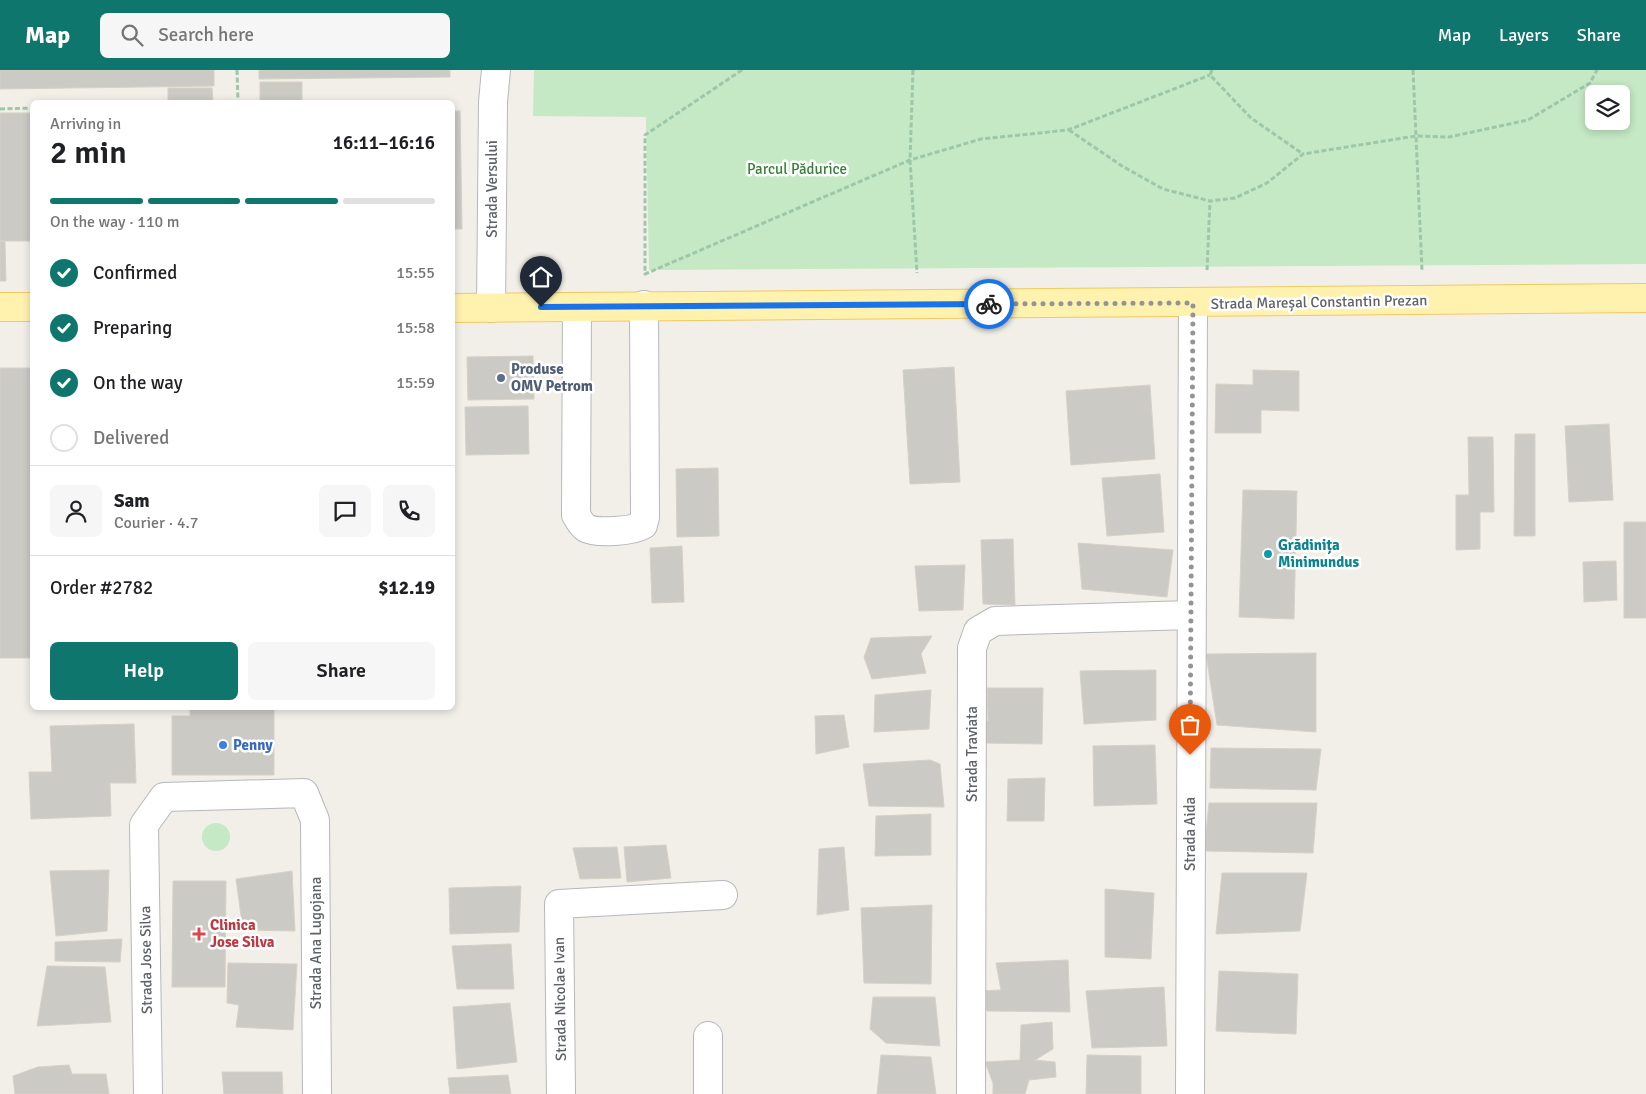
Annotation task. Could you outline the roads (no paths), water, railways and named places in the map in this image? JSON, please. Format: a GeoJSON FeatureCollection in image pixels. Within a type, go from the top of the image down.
{"type":"FeatureCollection","features":[{"type":"Feature","properties":{"kind":"main road","name":"Strada Mareșal Constantin Prezan"},"geometry":{"type":"LineString","coordinates":[[455,308],[1646,298]]}},
{"type":"Feature","properties":{"kind":"main road"},"geometry":{"type":"LineString","coordinates":[[0,307],[30,307]]}},
{"type":"Feature","properties":{"kind":"street","name":"Strada Versului"},"geometry":{"type":"LineString","coordinates":[[491,308],[493,102],[496,70]]}},
{"type":"Feature","properties":{"kind":"street","name":"Strada Aida"},"geometry":{"type":"LineString","coordinates":[[1190,1094],[1190,615],[1193,303]]}},
{"type":"Feature","properties":{"kind":"street"},"geometry":{"type":"LineString","coordinates":[[577,306],[576,515],[584,527],[591,530],[634,530],[643,526],[645,517],[644,306]]}},
{"type":"Feature","properties":{"kind":"street","name":"Strada Traviata"},"geometry":{"type":"LineString","coordinates":[[971,1094],[972,648],[978,631],[994,621],[1190,615]]}},
{"type":"Feature","properties":{"kind":"street","name":"Strada Jose Silva"},"geometry":{"type":"LineString","coordinates":[[148,1094],[144,825],[164,797],[304,793]]}},
{"type":"Feature","properties":{"kind":"street","name":"Strada Ana Lugojana"},"geometry":{"type":"LineString","coordinates":[[304,793],[315,820],[317,1094]]}},
{"type":"Feature","properties":{"kind":"street","name":"Strada Nicolae Ivan"},"geometry":{"type":"LineString","coordinates":[[561,1094],[559,904],[723,895]]}},
{"type":"Feature","properties":{"kind":"street"},"geometry":{"type":"LineString","coordinates":[[708,1036],[708,1094]]}},
{"type":"Feature","properties":{"kind":"place","name":"Produse OMV Petrom"},"geometry":{"type":"Point","coordinates":[501,378]}},
{"type":"Feature","properties":{"kind":"place","name":"Grădinița Minimundus"},"geometry":{"type":"Point","coordinates":[1268,554]}},
{"type":"Feature","properties":{"kind":"place","name":"Penny"},"geometry":{"type":"Point","coordinates":[223,745]}},
{"type":"Feature","properties":{"kind":"place","name":"Clinica Jose Silva"},"geometry":{"type":"Point","coordinates":[199,934]}},
{"type":"Feature","properties":{"kind":"park label","name":"Parcul Pădurice"},"geometry":{"type":"Point","coordinates":[797,169]}}]}
